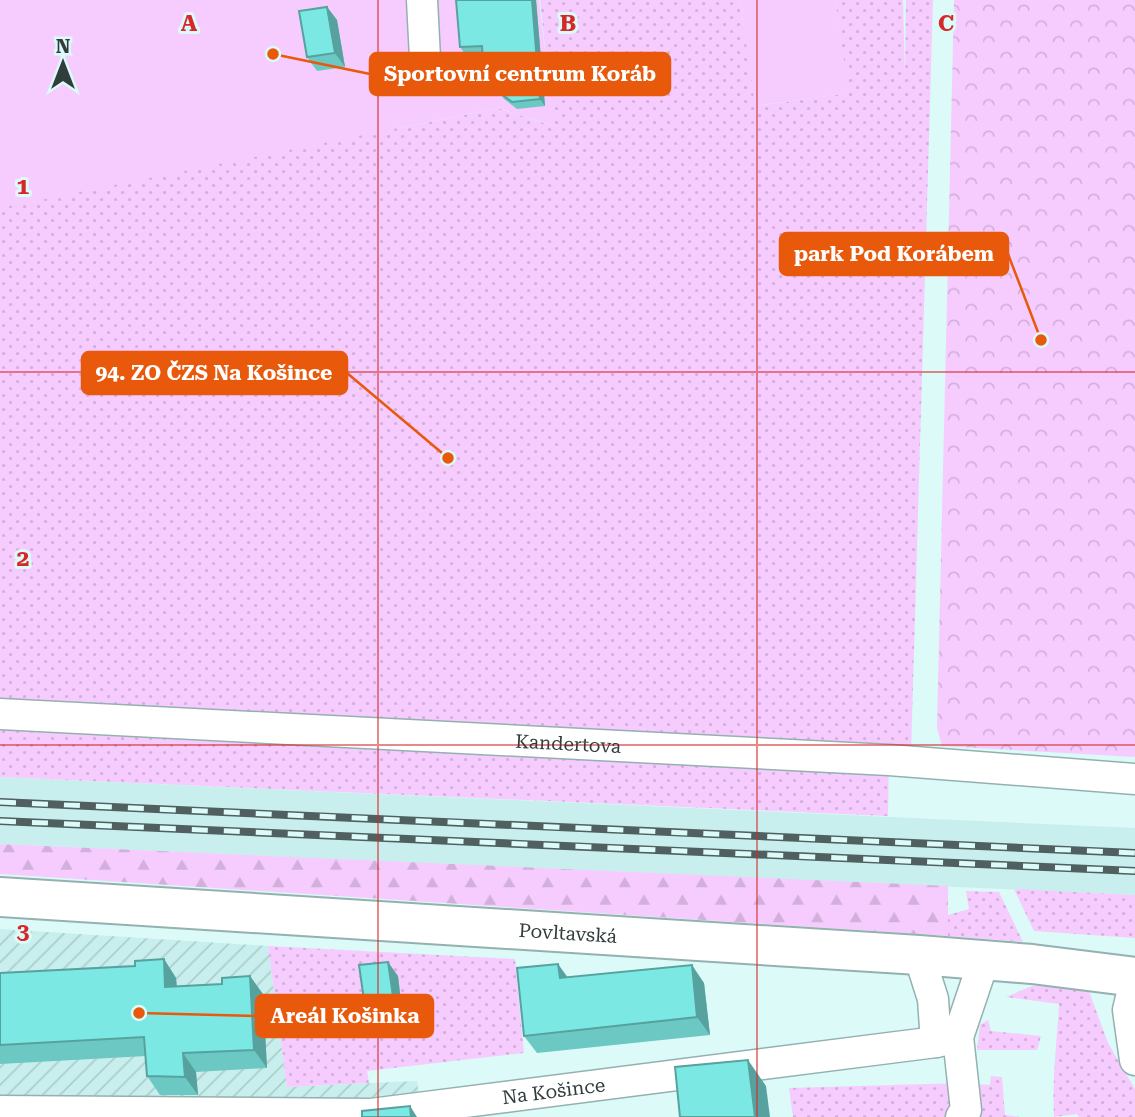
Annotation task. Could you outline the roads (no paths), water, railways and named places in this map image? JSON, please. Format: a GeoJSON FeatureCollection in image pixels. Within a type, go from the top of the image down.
{"type":"FeatureCollection","features":[{"type":"Feature","properties":{"kind":"main road","name":"Povltavská"},"geometry":{"type":"LineString","coordinates":[[0,897],[919,955],[984,960],[1135,979]]}},
{"type":"Feature","properties":{"kind":"street"},"geometry":{"type":"LineString","coordinates":[[422,0],[425,58]]}},
{"type":"Feature","properties":{"kind":"street","name":"Kandertova"},"geometry":{"type":"LineString","coordinates":[[0,714],[385,732],[1135,779]]}},
{"type":"Feature","properties":{"kind":"street"},"geometry":{"type":"LineString","coordinates":[[919,955],[964,1083],[965,1110],[961,1117]]}},
{"type":"Feature","properties":{"kind":"street"},"geometry":{"type":"LineString","coordinates":[[947,1040],[984,960]]}},
{"type":"Feature","properties":{"kind":"street"},"geometry":{"type":"LineString","coordinates":[[1135,979],[1128,1010],[1135,1060]]}},
{"type":"Feature","properties":{"kind":"street","name":"Na Košince"},"geometry":{"type":"LineString","coordinates":[[0,1111],[164,1115],[370,1115],[947,1040]]}},
{"type":"Feature","properties":{"kind":"railway"},"geometry":{"type":"LineString","coordinates":[[0,802],[1135,853]]}},
{"type":"Feature","properties":{"kind":"railway"},"geometry":{"type":"LineString","coordinates":[[0,821],[1135,871]]}},
{"type":"Feature","properties":{"kind":"place","name":"Sportovní centrum Koráb"},"geometry":{"type":"Point","coordinates":[273,54]}},
{"type":"Feature","properties":{"kind":"place","name":"park Pod Korábem"},"geometry":{"type":"Point","coordinates":[1041,340]}},
{"type":"Feature","properties":{"kind":"place","name":"94. ZO ČZS Na Košince"},"geometry":{"type":"Point","coordinates":[448,458]}},
{"type":"Feature","properties":{"kind":"place","name":"Areál Košinka"},"geometry":{"type":"Point","coordinates":[139,1013]}}]}
